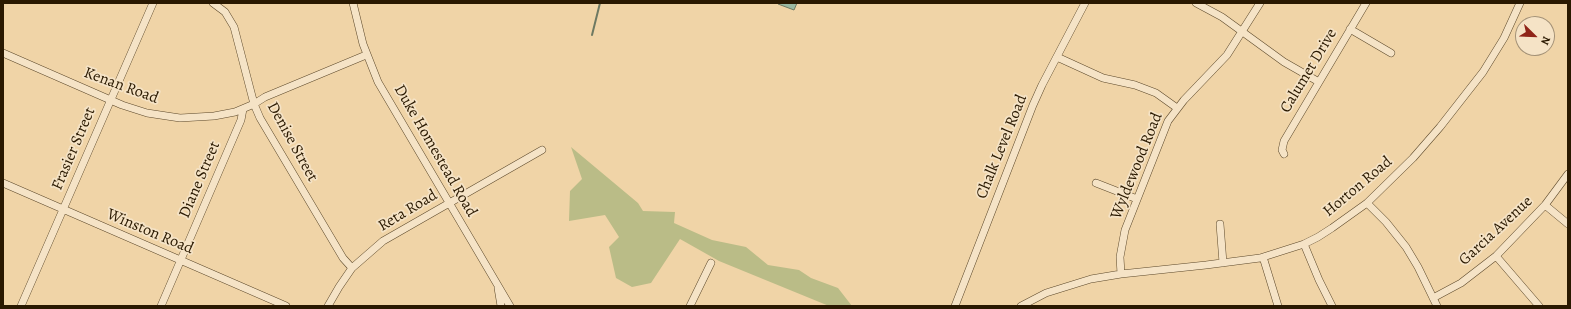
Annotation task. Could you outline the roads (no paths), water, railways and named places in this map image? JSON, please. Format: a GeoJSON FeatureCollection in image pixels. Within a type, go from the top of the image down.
{"type":"FeatureCollection","features":[{"type":"Feature","properties":{"kind":"street","name":"Frasier Street"},"geometry":{"type":"LineString","coordinates":[[21,306],[153,3]]}},
{"type":"Feature","properties":{"kind":"street","name":"Denise Street"},"geometry":{"type":"LineString","coordinates":[[213,3],[225,12],[234,26],[254,104],[260,118],[343,258],[352,268]]}},
{"type":"Feature","properties":{"kind":"street","name":"Duke Homestead Road"},"geometry":{"type":"LineString","coordinates":[[353,3],[366,54],[378,82],[510,306]]}},
{"type":"Feature","properties":{"kind":"street","name":"Chalk Level Road"},"geometry":{"type":"LineString","coordinates":[[955,306],[1033,105],[1085,3]]}},
{"type":"Feature","properties":{"kind":"street"},"geometry":{"type":"LineString","coordinates":[[1196,3],[1222,17],[1284,62],[1319,82]]}},
{"type":"Feature","properties":{"kind":"street","name":"Wyldewood Road"},"geometry":{"type":"LineString","coordinates":[[1121,274],[1120,257],[1125,230],[1168,121],[1177,108],[1222,62],[1243,32],[1260,3]]}},
{"type":"Feature","properties":{"kind":"street","name":"Calumet Drive"},"geometry":{"type":"LineString","coordinates":[[1284,154],[1282,145],[1284,141],[1366,3]]}},
{"type":"Feature","properties":{"kind":"street","name":"Horton Road"},"geometry":{"type":"LineString","coordinates":[[1025,305],[1046,293],[1091,279],[1263,257],[1304,244],[1332,228],[1367,202],[1413,158],[1440,127],[1483,72],[1504,38],[1520,3]]}},
{"type":"Feature","properties":{"kind":"street"},"geometry":{"type":"LineString","coordinates":[[1350,29],[1391,54]]}},
{"type":"Feature","properties":{"kind":"street","name":"Kenan Road"},"geometry":{"type":"LineString","coordinates":[[3,53],[111,100],[147,113],[180,118],[214,116],[243,109],[265,97],[366,54]]}},
{"type":"Feature","properties":{"kind":"street"},"geometry":{"type":"LineString","coordinates":[[1057,57],[1103,78],[1135,85],[1156,93],[1177,108]]}},
{"type":"Feature","properties":{"kind":"street","name":"Diane Street"},"geometry":{"type":"LineString","coordinates":[[161,306],[242,120],[243,109]]}},
{"type":"Feature","properties":{"kind":"street","name":"Reta Road"},"geometry":{"type":"LineString","coordinates":[[328,306],[352,268],[383,241],[542,150]]}},
{"type":"Feature","properties":{"kind":"street","name":"Garcia Avenue"},"geometry":{"type":"LineString","coordinates":[[1433,298],[1461,283],[1496,256],[1545,205],[1568,174]]}},
{"type":"Feature","properties":{"kind":"street","name":"Winston Road"},"geometry":{"type":"LineString","coordinates":[[3,183],[286,306]]}},
{"type":"Feature","properties":{"kind":"street"},"geometry":{"type":"LineString","coordinates":[[1096,183],[1137,199]]}},
{"type":"Feature","properties":{"kind":"street"},"geometry":{"type":"LineString","coordinates":[[1367,202],[1386,222],[1406,247],[1418,267],[1436,306]]}},
{"type":"Feature","properties":{"kind":"street"},"geometry":{"type":"LineString","coordinates":[[1545,205],[1568,224]]}},
{"type":"Feature","properties":{"kind":"street"},"geometry":{"type":"LineString","coordinates":[[1220,224],[1224,263]]}},
{"type":"Feature","properties":{"kind":"street"},"geometry":{"type":"LineString","coordinates":[[1304,244],[1332,306]]}},
{"type":"Feature","properties":{"kind":"street"},"geometry":{"type":"LineString","coordinates":[[1496,256],[1539,306]]}},
{"type":"Feature","properties":{"kind":"street"},"geometry":{"type":"LineString","coordinates":[[1263,257],[1278,306]]}},
{"type":"Feature","properties":{"kind":"street"},"geometry":{"type":"LineString","coordinates":[[690,306],[711,263]]}},
{"type":"Feature","properties":{"kind":"street"},"geometry":{"type":"LineString","coordinates":[[498,286],[500,306]]}},
{"type":"Feature","properties":{"kind":"waterway"},"geometry":{"type":"LineString","coordinates":[[592,35],[600,3]]}}]}
